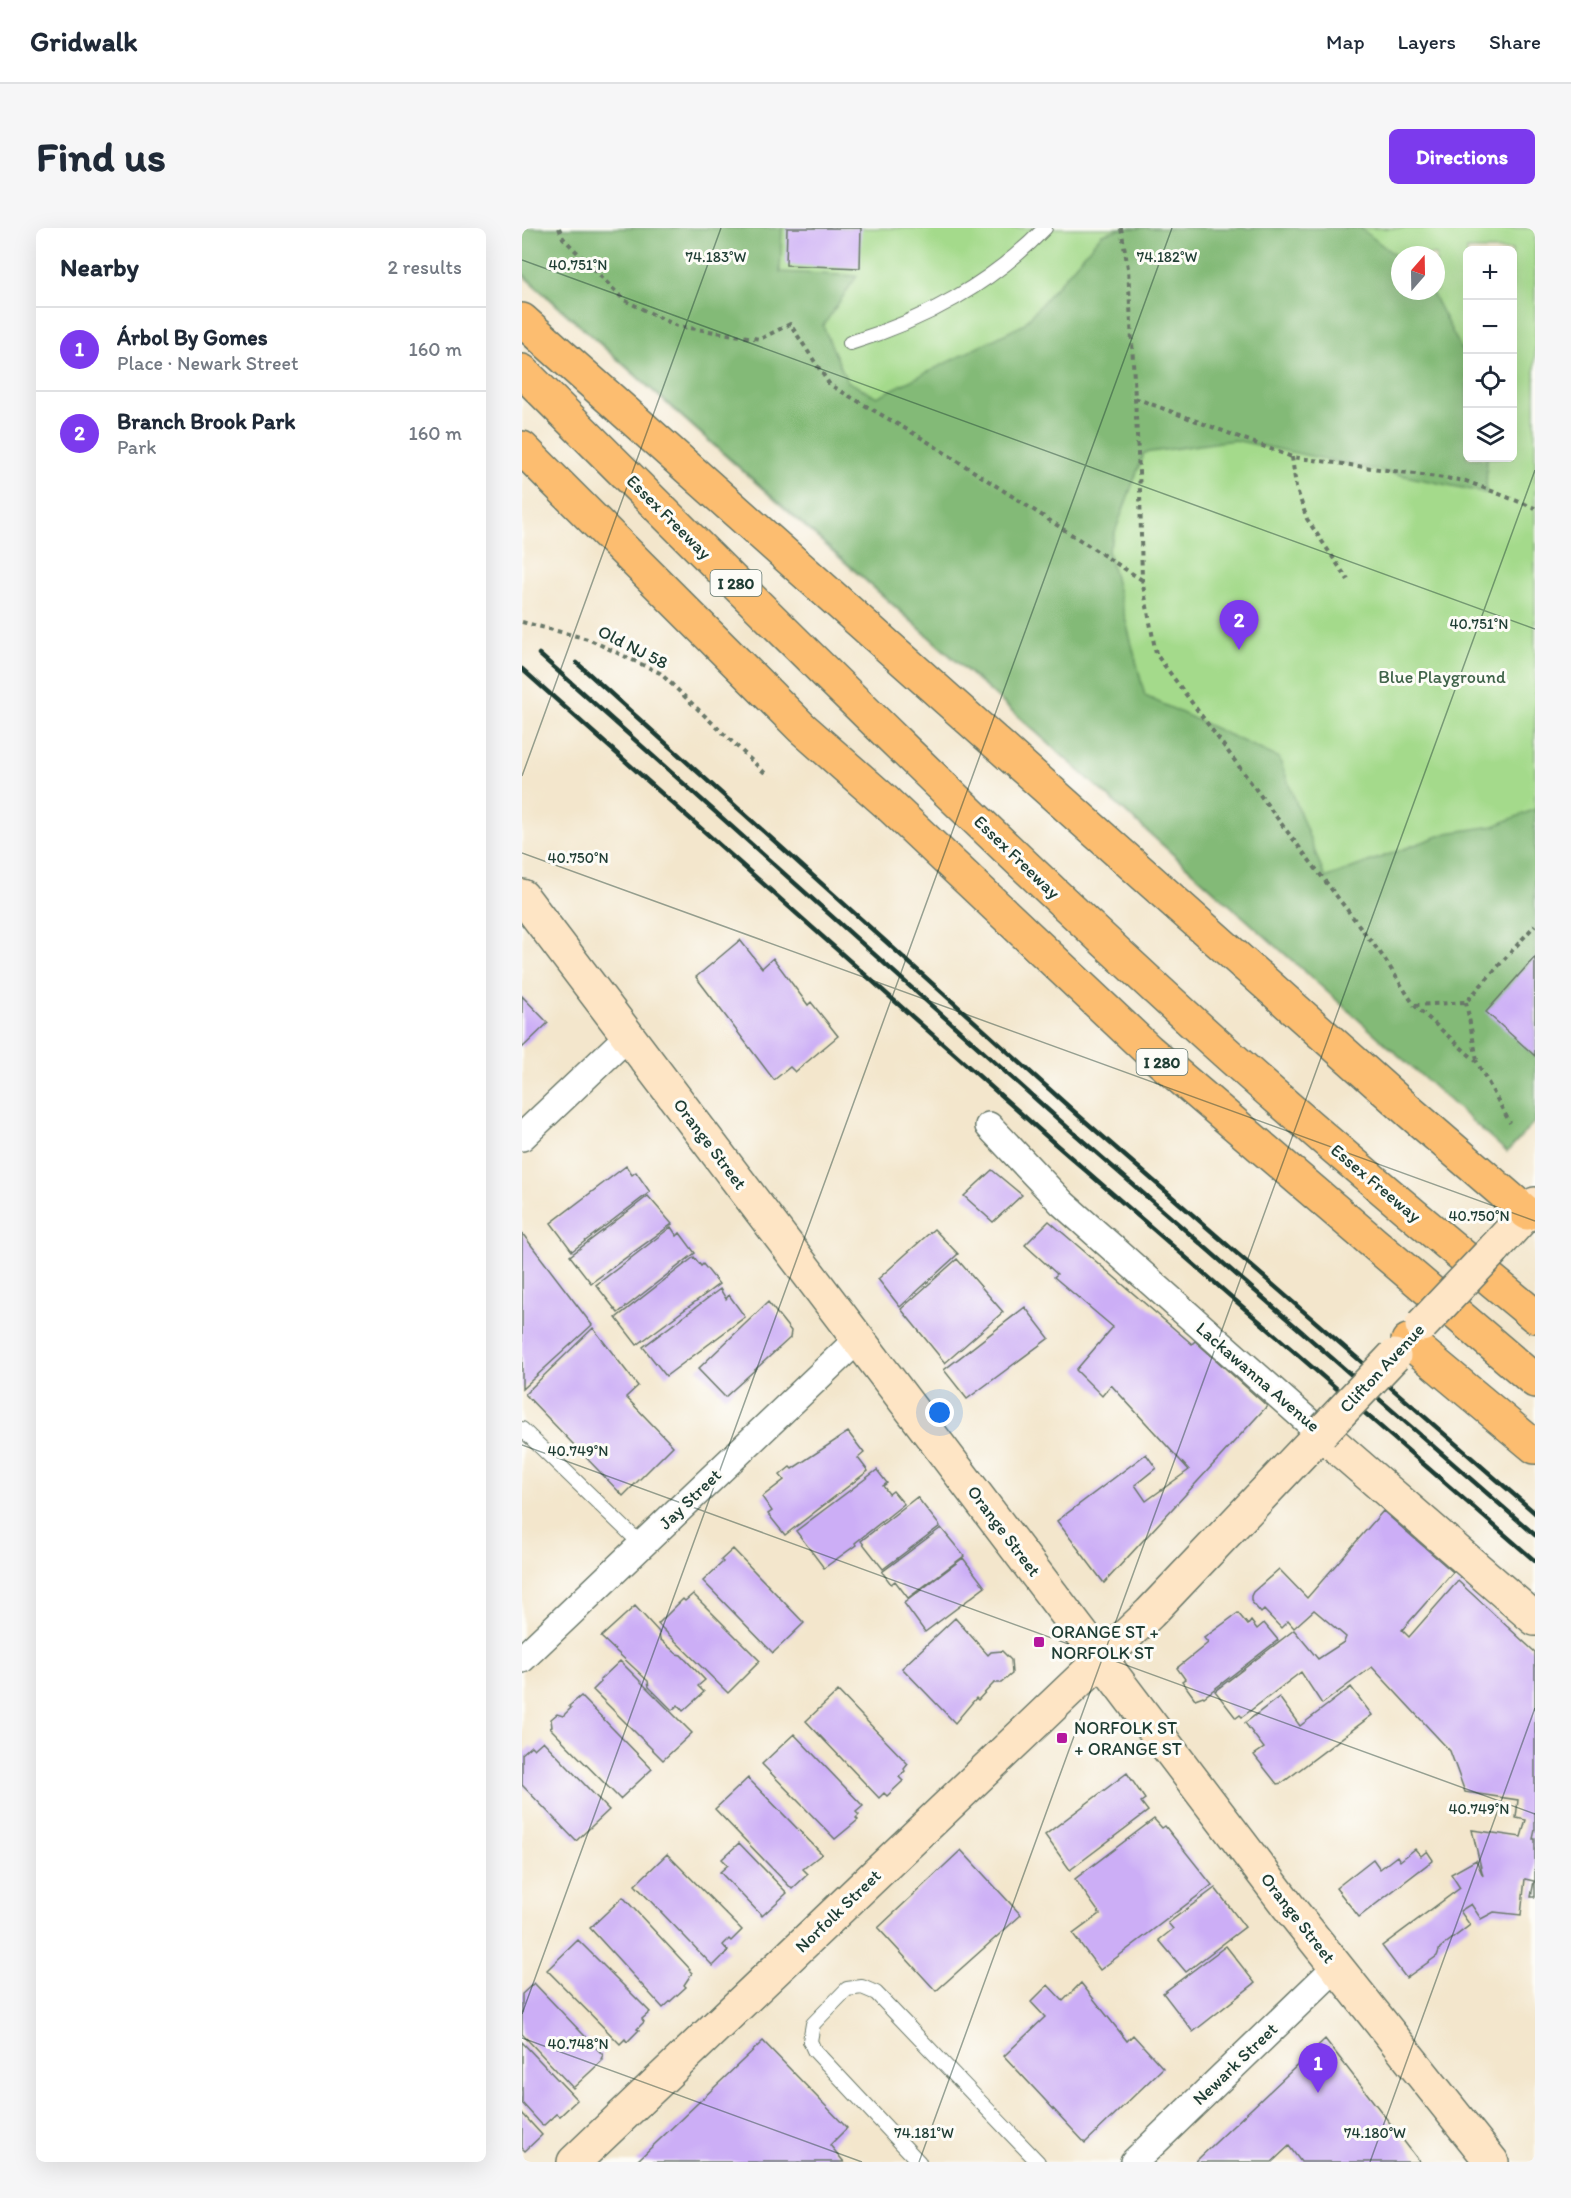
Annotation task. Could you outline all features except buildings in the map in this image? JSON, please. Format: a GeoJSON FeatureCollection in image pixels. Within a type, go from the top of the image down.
{"type":"FeatureCollection","features":[{"type":"Feature","properties":{"kind":"highway"},"geometry":{"type":"LineString","coordinates":[[522,320],[1411,1113],[1532,1212]]}},
{"type":"Feature","properties":{"kind":"highway","name":"Essex Freeway"},"geometry":{"type":"LineString","coordinates":[[522,372],[951,794],[1124,960],[1305,1122],[1535,1316]]}},
{"type":"Feature","properties":{"kind":"highway","name":"I 280"},"geometry":{"type":"LineString","coordinates":[[522,448],[802,728],[886,802],[1148,1050],[1535,1381]]}},
{"type":"Feature","properties":{"kind":"highway"},"geometry":{"type":"LineString","coordinates":[[1408,1341],[1535,1447]]}},
{"type":"Feature","properties":{"kind":"main road","name":"Orange Street"},"geometry":{"type":"LineString","coordinates":[[522,896],[1336,1967],[1492,2162]]}},
{"type":"Feature","properties":{"kind":"main road","name":"Clifton Avenue"},"geometry":{"type":"LineString","coordinates":[[1101,1659],[1150,1613],[1494,1249],[1532,1212]]}},
{"type":"Feature","properties":{"kind":"main road","name":"Lackawanna Avenue"},"geometry":{"type":"LineString","coordinates":[[1322,1433],[1535,1619]]}},
{"type":"Feature","properties":{"kind":"main road","name":"Norfolk Street"},"geometry":{"type":"LineString","coordinates":[[574,2162],[1101,1659]]}},
{"type":"Feature","properties":{"kind":"street"},"geometry":{"type":"LineString","coordinates":[[522,1137],[628,1036]]}},
{"type":"Feature","properties":{"kind":"street","name":"Lackawanna Avenue"},"geometry":{"type":"LineString","coordinates":[[989,1126],[1062,1203],[1322,1433]]}},
{"type":"Feature","properties":{"kind":"street","name":"Jay Street"},"geometry":{"type":"LineString","coordinates":[[522,1659],[858,1339]]}},
{"type":"Feature","properties":{"kind":"street","name":"Newark Street"},"geometry":{"type":"LineString","coordinates":[[1134,2162],[1336,1967]]}},
{"type":"Feature","properties":{"kind":"lane"},"geometry":{"type":"LineString","coordinates":[[850,343],[914,320],[970,290],[1022,251],[1045,228]]}},
{"type":"Feature","properties":{"kind":"lane"},"geometry":{"type":"LineString","coordinates":[[522,1429],[642,1545]]}},
{"type":"Feature","properties":{"kind":"lane"},"geometry":{"type":"LineString","coordinates":[[919,2162],[814,2050],[810,2041],[813,2024],[847,1989],[862,1987],[876,1993],[1038,2162]]}},
{"type":"Feature","properties":{"kind":"path"},"geometry":{"type":"LineString","coordinates":[[560,228],[563,237],[624,300],[677,326],[760,339],[790,324],[830,385],[925,440],[1142,580]]}},
{"type":"Feature","properties":{"kind":"path"},"geometry":{"type":"LineString","coordinates":[[1121,228],[1128,268],[1140,491],[1142,580],[1156,654],[1273,813],[1384,958],[1414,1005],[1477,1062]]}},
{"type":"Feature","properties":{"kind":"path"},"geometry":{"type":"LineString","coordinates":[[1135,398],[1292,457],[1466,481],[1535,508]]}},
{"type":"Feature","properties":{"kind":"path"},"geometry":{"type":"LineString","coordinates":[[1292,457],[1296,486],[1307,519],[1348,580]]}},
{"type":"Feature","properties":{"kind":"path","name":"Old NJ 58"},"geometry":{"type":"LineString","coordinates":[[522,622],[588,639],[660,673],[768,776]]}},
{"type":"Feature","properties":{"kind":"path"},"geometry":{"type":"LineString","coordinates":[[1414,1005],[1466,1002],[1535,925]]}},
{"type":"Feature","properties":{"kind":"path"},"geometry":{"type":"LineString","coordinates":[[1466,1002],[1477,1062],[1510,1124]]}},
{"type":"Feature","properties":{"kind":"green space","name":"Blue Playground"},"geometry":{"type":"Polygon","coordinates":[[[522,228],[1535,228],[1535,1121],[1507,1152],[522,275],[522,228]]]}},
{"type":"Feature","properties":{"kind":"green space"},"geometry":{"type":"Polygon","coordinates":[[[522,228],[782,228],[780,272],[857,276],[823,326],[847,381],[877,397],[1023,325],[1102,234],[1124,228],[1360,228],[1391,252],[1391,300],[1436,300],[1463,352],[1463,462],[1487,462],[1486,493],[1234,440],[1144,453],[1108,551],[1145,696],[1279,758],[1325,878],[1447,833],[1494,826],[1535,809],[1535,1121],[1507,1152],[522,273],[522,228]]]}},
{"type":"Feature","properties":{"kind":"railway"},"geometry":{"type":"LineString","coordinates":[[539,654],[1067,1127],[1535,1535]]}},
{"type":"Feature","properties":{"kind":"railway"},"geometry":{"type":"LineString","coordinates":[[577,663],[1078,1115],[1535,1513]]}},
{"type":"Feature","properties":{"kind":"railway"},"geometry":{"type":"LineString","coordinates":[[522,669],[1053,1142],[1535,1561]]}},
{"type":"Feature","properties":{"kind":"place","name":"Branch Brook Park"},"geometry":{"type":"Point","coordinates":[1239,650]}},
{"type":"Feature","properties":{"kind":"place","name":"ORANGE ST + NORFOLK ST"},"geometry":{"type":"Point","coordinates":[1039,1642]}},
{"type":"Feature","properties":{"kind":"place","name":"NORFOLK ST + ORANGE ST"},"geometry":{"type":"Point","coordinates":[1062,1738]}},
{"type":"Feature","properties":{"kind":"place","name":"Árbol By Gomes"},"geometry":{"type":"Point","coordinates":[1318,2093]}}]}
